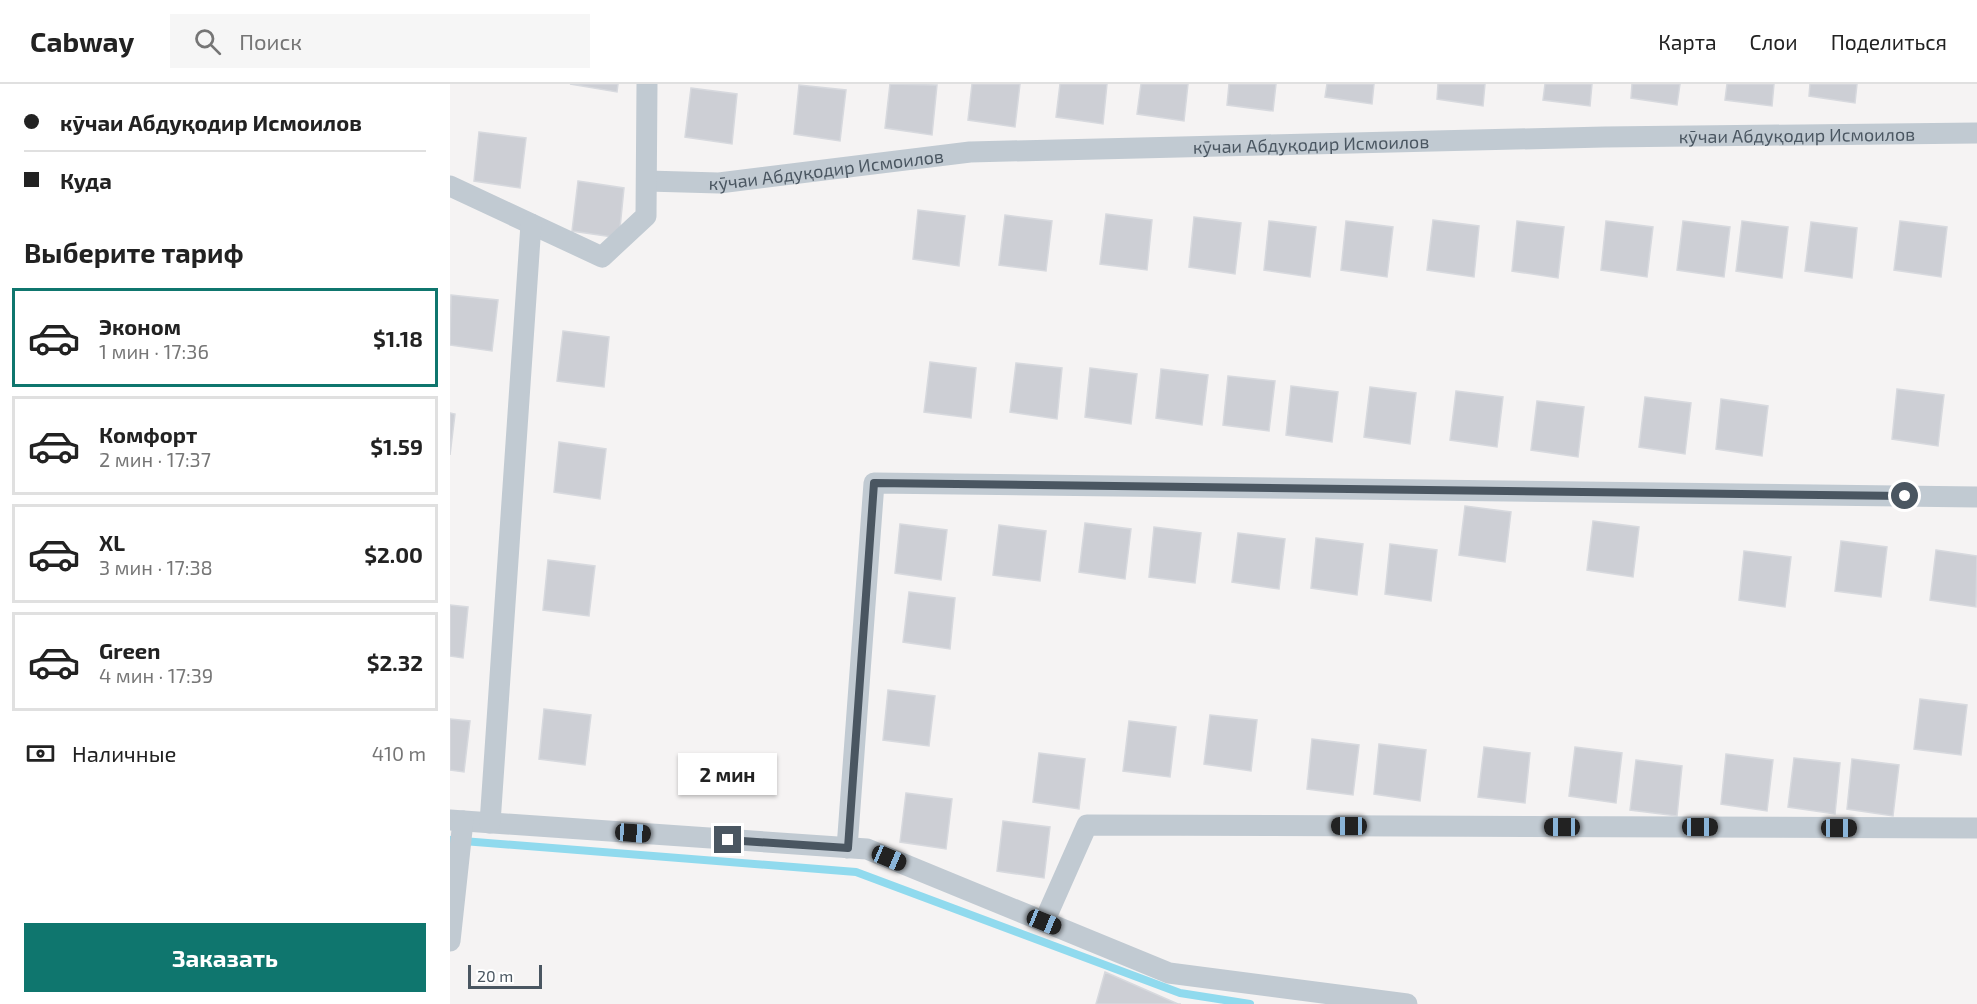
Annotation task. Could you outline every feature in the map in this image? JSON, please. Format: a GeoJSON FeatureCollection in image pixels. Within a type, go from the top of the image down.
{"type":"FeatureCollection","features":[{"type":"Feature","properties":{"kind":"street"},"geometry":{"type":"LineString","coordinates":[[450,186],[602,257],[646,216],[647,84]]}},
{"type":"Feature","properties":{"kind":"street","name":"кӯчаи Абдуқодир Исмоилов"},"geometry":{"type":"LineString","coordinates":[[647,181],[719,183],[970,152],[1604,136],[1977,133]]}},
{"type":"Feature","properties":{"kind":"street"},"geometry":{"type":"LineString","coordinates":[[490,823],[531,224]]}},
{"type":"Feature","properties":{"kind":"street"},"geometry":{"type":"LineString","coordinates":[[848,848],[874,483],[1977,497]]}},
{"type":"Feature","properties":{"kind":"street"},"geometry":{"type":"LineString","coordinates":[[450,941],[457,820],[867,849],[1169,973],[1407,1004]]}},
{"type":"Feature","properties":{"kind":"street"},"geometry":{"type":"LineString","coordinates":[[1044,922],[1087,825],[1977,828]]}},
{"type":"Feature","properties":{"kind":"building"},"geometry":{"type":"Polygon","coordinates":[[[570,84],[618,84],[617,92],[570,84]]]}},
{"type":"Feature","properties":{"kind":"building"},"geometry":{"type":"Polygon","coordinates":[[[890,84],[937,85],[932,135],[885,128],[890,84]]]}},
{"type":"Feature","properties":{"kind":"building"},"geometry":{"type":"Polygon","coordinates":[[[972,84],[1020,84],[1015,127],[968,120],[972,84]]]}},
{"type":"Feature","properties":{"kind":"building"},"geometry":{"type":"Polygon","coordinates":[[[1060,84],[1107,84],[1103,124],[1056,117],[1060,84]]]}},
{"type":"Feature","properties":{"kind":"building"},"geometry":{"type":"Polygon","coordinates":[[[1141,84],[1188,84],[1184,121],[1137,114],[1141,84]]]}},
{"type":"Feature","properties":{"kind":"building"},"geometry":{"type":"Polygon","coordinates":[[[1229,84],[1276,84],[1273,111],[1227,105],[1229,84]]]}},
{"type":"Feature","properties":{"kind":"building"},"geometry":{"type":"Polygon","coordinates":[[[1327,84],[1374,84],[1372,104],[1325,97],[1327,84]]]}},
{"type":"Feature","properties":{"kind":"building"},"geometry":{"type":"Polygon","coordinates":[[[1438,84],[1485,84],[1483,106],[1437,99],[1438,84]]]}},
{"type":"Feature","properties":{"kind":"building"},"geometry":{"type":"Polygon","coordinates":[[[1545,84],[1592,84],[1590,106],[1543,100],[1545,84]]]}},
{"type":"Feature","properties":{"kind":"building"},"geometry":{"type":"Polygon","coordinates":[[[1632,84],[1680,84],[1677,105],[1631,98],[1632,84]]]}},
{"type":"Feature","properties":{"kind":"building"},"geometry":{"type":"Polygon","coordinates":[[[1727,84],[1774,84],[1772,106],[1725,100],[1727,84]]]}},
{"type":"Feature","properties":{"kind":"building"},"geometry":{"type":"Polygon","coordinates":[[[1810,84],[1857,84],[1855,103],[1809,96],[1810,84]]]}},
{"type":"Feature","properties":{"kind":"building"},"geometry":{"type":"Polygon","coordinates":[[[799,85],[846,90],[840,141],[794,134],[799,85]]]}},
{"type":"Feature","properties":{"kind":"building"},"geometry":{"type":"Polygon","coordinates":[[[691,88],[737,94],[732,144],[685,137],[691,88]]]}},
{"type":"Feature","properties":{"kind":"building"},"geometry":{"type":"Polygon","coordinates":[[[479,132],[526,138],[520,188],[474,181],[479,132]]]}},
{"type":"Feature","properties":{"kind":"building"},"geometry":{"type":"Polygon","coordinates":[[[578,181],[624,188],[619,238],[572,231],[578,181]]]}},
{"type":"Feature","properties":{"kind":"building"},"geometry":{"type":"Polygon","coordinates":[[[918,210],[965,216],[959,266],[913,259],[918,210]]]}},
{"type":"Feature","properties":{"kind":"building"},"geometry":{"type":"Polygon","coordinates":[[[1106,214],[1152,220],[1147,270],[1100,264],[1106,214]]]}},
{"type":"Feature","properties":{"kind":"building"},"geometry":{"type":"Polygon","coordinates":[[[1005,215],[1052,221],[1046,271],[999,265],[1005,215]]]}},
{"type":"Feature","properties":{"kind":"building"},"geometry":{"type":"Polygon","coordinates":[[[1194,217],[1241,223],[1235,274],[1189,267],[1194,217]]]}},
{"type":"Feature","properties":{"kind":"building"},"geometry":{"type":"Polygon","coordinates":[[[1433,220],[1479,226],[1474,277],[1427,270],[1433,220]]]}},
{"type":"Feature","properties":{"kind":"building"},"geometry":{"type":"Polygon","coordinates":[[[1269,221],[1316,227],[1310,277],[1264,270],[1269,221]]]}},
{"type":"Feature","properties":{"kind":"building"},"geometry":{"type":"Polygon","coordinates":[[[1346,221],[1393,227],[1387,277],[1341,270],[1346,221]]]}},
{"type":"Feature","properties":{"kind":"building"},"geometry":{"type":"Polygon","coordinates":[[[1517,221],[1564,227],[1558,278],[1512,271],[1517,221]]]}},
{"type":"Feature","properties":{"kind":"building"},"geometry":{"type":"Polygon","coordinates":[[[1606,221],[1653,227],[1647,277],[1601,270],[1606,221]]]}},
{"type":"Feature","properties":{"kind":"building"},"geometry":{"type":"Polygon","coordinates":[[[1683,221],[1730,227],[1724,277],[1677,270],[1683,221]]]}},
{"type":"Feature","properties":{"kind":"building"},"geometry":{"type":"Polygon","coordinates":[[[1742,221],[1788,227],[1782,278],[1736,271],[1742,221]]]}},
{"type":"Feature","properties":{"kind":"building"},"geometry":{"type":"Polygon","coordinates":[[[1900,221],[1947,227],[1941,277],[1894,270],[1900,221]]]}},
{"type":"Feature","properties":{"kind":"building"},"geometry":{"type":"Polygon","coordinates":[[[1811,222],[1857,228],[1852,278],[1805,271],[1811,222]]]}},
{"type":"Feature","properties":{"kind":"building"},"geometry":{"type":"Polygon","coordinates":[[[451,295],[498,300],[492,351],[450,345],[451,295]]]}},
{"type":"Feature","properties":{"kind":"building"},"geometry":{"type":"Polygon","coordinates":[[[563,331],[609,337],[604,387],[557,381],[563,331]]]}},
{"type":"Feature","properties":{"kind":"building"},"geometry":{"type":"Polygon","coordinates":[[[930,362],[976,368],[971,418],[924,412],[930,362]]]}},
{"type":"Feature","properties":{"kind":"building"},"geometry":{"type":"Polygon","coordinates":[[[1016,363],[1062,368],[1057,419],[1010,412],[1016,363]]]}},
{"type":"Feature","properties":{"kind":"building"},"geometry":{"type":"Polygon","coordinates":[[[1090,368],[1137,374],[1131,424],[1085,417],[1090,368]]]}},
{"type":"Feature","properties":{"kind":"building"},"geometry":{"type":"Polygon","coordinates":[[[1161,369],[1208,375],[1202,425],[1156,418],[1161,369]]]}},
{"type":"Feature","properties":{"kind":"building"},"geometry":{"type":"Polygon","coordinates":[[[1228,376],[1275,381],[1269,431],[1223,425],[1228,376]]]}},
{"type":"Feature","properties":{"kind":"building"},"geometry":{"type":"Polygon","coordinates":[[[1291,386],[1338,392],[1332,442],[1286,435],[1291,386]]]}},
{"type":"Feature","properties":{"kind":"building"},"geometry":{"type":"Polygon","coordinates":[[[1370,387],[1416,393],[1410,444],[1364,437],[1370,387]]]}},
{"type":"Feature","properties":{"kind":"building"},"geometry":{"type":"Polygon","coordinates":[[[1897,389],[1944,395],[1938,446],[1892,439],[1897,389]]]}},
{"type":"Feature","properties":{"kind":"building"},"geometry":{"type":"Polygon","coordinates":[[[1456,391],[1503,397],[1497,447],[1450,440],[1456,391]]]}},
{"type":"Feature","properties":{"kind":"building"},"geometry":{"type":"Polygon","coordinates":[[[1645,397],[1691,403],[1685,454],[1639,447],[1645,397]]]}},
{"type":"Feature","properties":{"kind":"building"},"geometry":{"type":"Polygon","coordinates":[[[1721,399],[1768,406],[1762,456],[1716,449],[1721,399]]]}},
{"type":"Feature","properties":{"kind":"building"},"geometry":{"type":"Polygon","coordinates":[[[1537,401],[1584,407],[1578,457],[1531,450],[1537,401]]]}},
{"type":"Feature","properties":{"kind":"building"},"geometry":{"type":"Polygon","coordinates":[[[450,413],[455,414],[450,455],[450,413]]]}},
{"type":"Feature","properties":{"kind":"building"},"geometry":{"type":"Polygon","coordinates":[[[559,442],[606,449],[600,499],[554,492],[559,442]]]}},
{"type":"Feature","properties":{"kind":"building"},"geometry":{"type":"Polygon","coordinates":[[[1465,506],[1511,512],[1505,562],[1459,555],[1465,506]]]}},
{"type":"Feature","properties":{"kind":"building"},"geometry":{"type":"Polygon","coordinates":[[[1593,521],[1639,527],[1633,577],[1587,570],[1593,521]]]}},
{"type":"Feature","properties":{"kind":"building"},"geometry":{"type":"Polygon","coordinates":[[[1085,523],[1131,529],[1125,579],[1079,572],[1085,523]]]}},
{"type":"Feature","properties":{"kind":"building"},"geometry":{"type":"Polygon","coordinates":[[[900,524],[947,530],[941,580],[895,573],[900,524]]]}},
{"type":"Feature","properties":{"kind":"building"},"geometry":{"type":"Polygon","coordinates":[[[999,525],[1046,531],[1040,581],[993,575],[999,525]]]}},
{"type":"Feature","properties":{"kind":"building"},"geometry":{"type":"Polygon","coordinates":[[[1154,527],[1201,533],[1195,583],[1149,577],[1154,527]]]}},
{"type":"Feature","properties":{"kind":"building"},"geometry":{"type":"Polygon","coordinates":[[[1238,533],[1285,539],[1279,589],[1232,582],[1238,533]]]}},
{"type":"Feature","properties":{"kind":"building"},"geometry":{"type":"Polygon","coordinates":[[[1316,538],[1363,544],[1357,595],[1311,588],[1316,538]]]}},
{"type":"Feature","properties":{"kind":"building"},"geometry":{"type":"Polygon","coordinates":[[[1841,541],[1887,547],[1881,597],[1835,591],[1841,541]]]}},
{"type":"Feature","properties":{"kind":"building"},"geometry":{"type":"Polygon","coordinates":[[[1390,544],[1437,550],[1431,601],[1385,594],[1390,544]]]}},
{"type":"Feature","properties":{"kind":"building"},"geometry":{"type":"Polygon","coordinates":[[[1936,550],[1977,556],[1976,607],[1930,600],[1936,550]]]}},
{"type":"Feature","properties":{"kind":"building"},"geometry":{"type":"Polygon","coordinates":[[[1744,551],[1791,557],[1785,607],[1739,600],[1744,551]]]}},
{"type":"Feature","properties":{"kind":"building"},"geometry":{"type":"Polygon","coordinates":[[[548,560],[595,566],[589,616],[543,610],[548,560]]]}},
{"type":"Feature","properties":{"kind":"building"},"geometry":{"type":"Polygon","coordinates":[[[909,592],[955,598],[950,649],[903,642],[909,592]]]}},
{"type":"Feature","properties":{"kind":"building"},"geometry":{"type":"Polygon","coordinates":[[[450,605],[468,607],[463,658],[450,656],[450,605]]]}},
{"type":"Feature","properties":{"kind":"building"},"geometry":{"type":"Polygon","coordinates":[[[888,690],[935,696],[929,746],[883,740],[888,690]]]}},
{"type":"Feature","properties":{"kind":"building"},"geometry":{"type":"Polygon","coordinates":[[[1920,699],[1967,705],[1961,755],[1914,749],[1920,699]]]}},
{"type":"Feature","properties":{"kind":"building"},"geometry":{"type":"Polygon","coordinates":[[[544,709],[591,715],[585,765],[539,759],[544,709]]]}},
{"type":"Feature","properties":{"kind":"building"},"geometry":{"type":"Polygon","coordinates":[[[1210,715],[1257,720],[1251,771],[1204,764],[1210,715]]]}},
{"type":"Feature","properties":{"kind":"building"},"geometry":{"type":"Polygon","coordinates":[[[450,719],[470,721],[464,772],[450,770],[450,719]]]}},
{"type":"Feature","properties":{"kind":"building"},"geometry":{"type":"Polygon","coordinates":[[[1129,721],[1176,727],[1170,777],[1123,771],[1129,721]]]}},
{"type":"Feature","properties":{"kind":"building"},"geometry":{"type":"Polygon","coordinates":[[[1312,739],[1359,745],[1353,795],[1307,789],[1312,739]]]}},
{"type":"Feature","properties":{"kind":"building"},"geometry":{"type":"Polygon","coordinates":[[[1379,744],[1426,750],[1420,801],[1374,794],[1379,744]]]}},
{"type":"Feature","properties":{"kind":"building"},"geometry":{"type":"Polygon","coordinates":[[[1484,747],[1530,753],[1525,803],[1478,797],[1484,747]]]}},
{"type":"Feature","properties":{"kind":"building"},"geometry":{"type":"Polygon","coordinates":[[[1575,747],[1622,753],[1616,803],[1569,796],[1575,747]]]}},
{"type":"Feature","properties":{"kind":"building"},"geometry":{"type":"Polygon","coordinates":[[[1039,753],[1085,759],[1079,809],[1033,802],[1039,753]]]}},
{"type":"Feature","properties":{"kind":"building"},"geometry":{"type":"Polygon","coordinates":[[[1726,754],[1773,760],[1767,811],[1721,804],[1726,754]]]}},
{"type":"Feature","properties":{"kind":"building"},"geometry":{"type":"Polygon","coordinates":[[[1794,758],[1840,763],[1835,814],[1788,807],[1794,758]]]}},
{"type":"Feature","properties":{"kind":"building"},"geometry":{"type":"Polygon","coordinates":[[[1852,759],[1899,765],[1893,816],[1847,809],[1852,759]]]}},
{"type":"Feature","properties":{"kind":"building"},"geometry":{"type":"Polygon","coordinates":[[[1636,760],[1682,766],[1677,816],[1630,810],[1636,760]]]}},
{"type":"Feature","properties":{"kind":"building"},"geometry":{"type":"Polygon","coordinates":[[[906,793],[952,799],[946,849],[900,842],[906,793]]]}},
{"type":"Feature","properties":{"kind":"building"},"geometry":{"type":"Polygon","coordinates":[[[1003,821],[1050,827],[1044,878],[997,871],[1003,821]]]}},
{"type":"Feature","properties":{"kind":"building"},"geometry":{"type":"Polygon","coordinates":[[[1105,972],[1178,1004],[1096,1004],[1105,972]]]}},
{"type":"Feature","properties":{"kind":"waterway"},"geometry":{"type":"LineString","coordinates":[[450,840],[856,872],[1180,993],[1250,1004]]}},
{"type":"Feature","properties":{"kind":"route"},"geometry":{"type":"LineString","coordinates":[[728,840],[848,848],[874,483],[1905,496]]}}]}
